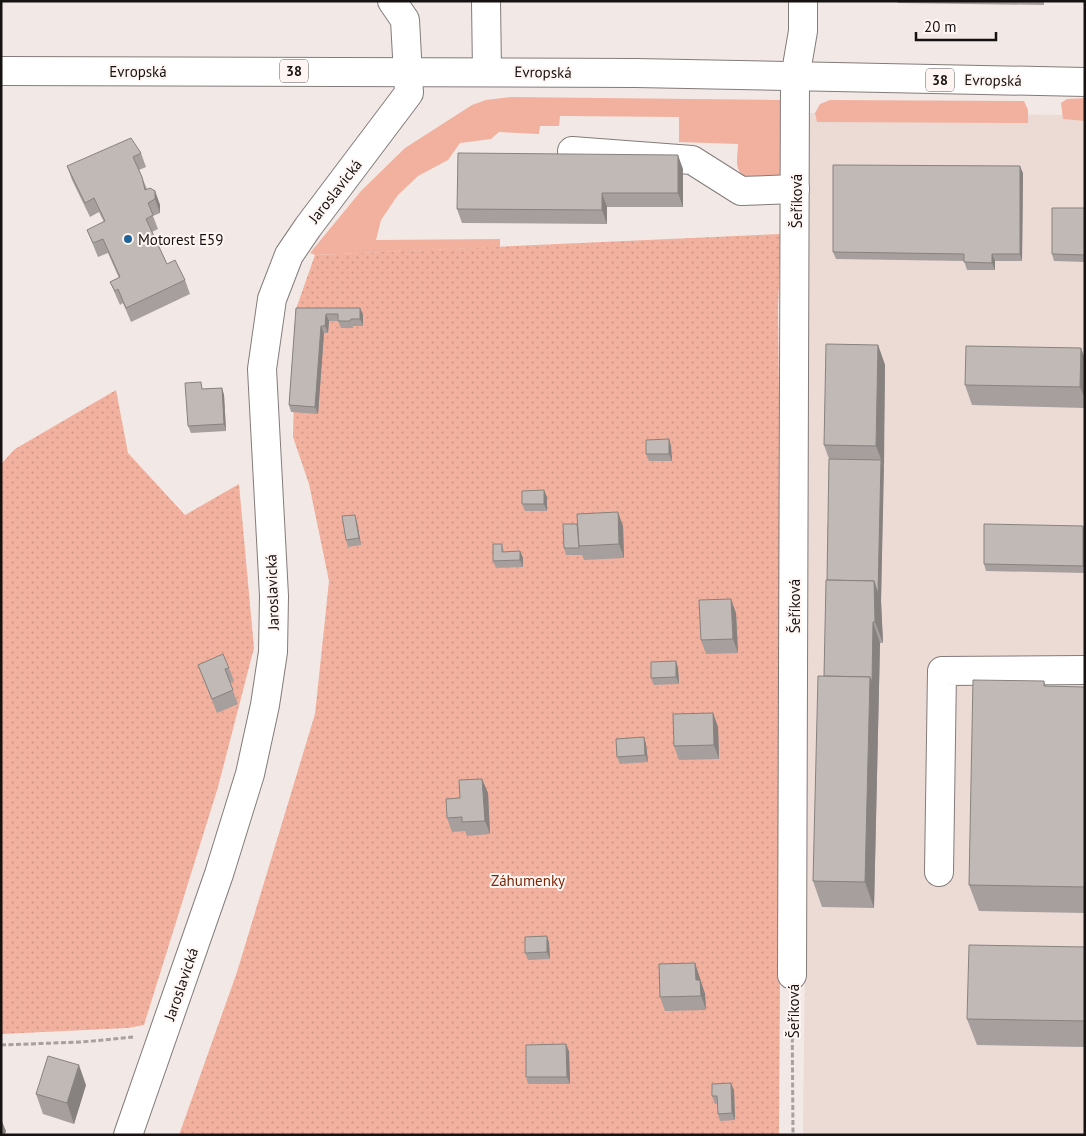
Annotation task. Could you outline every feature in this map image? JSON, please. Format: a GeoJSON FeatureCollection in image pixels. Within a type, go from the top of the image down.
{"type":"FeatureCollection","features":[{"type":"Feature","properties":{"kind":"street","name":"Jaroslavická"},"geometry":{"type":"LineString","coordinates":[[128,1135],[219,874],[250,774],[270,670],[273,652],[274,596],[262,369],[272,299],[289,255],[409,93],[405,20],[392,1]]}},
{"type":"Feature","properties":{"kind":"street"},"geometry":{"type":"LineString","coordinates":[[486,1],[487,72]]}},
{"type":"Feature","properties":{"kind":"street","name":"Šeříková"},"geometry":{"type":"LineString","coordinates":[[792,975],[795,78],[803,31],[803,1]]}},
{"type":"Feature","properties":{"kind":"street","name":"Evropská"},"geometry":{"type":"LineString","coordinates":[[1,71],[408,71],[1085,82]]}},
{"type":"Feature","properties":{"kind":"street"},"geometry":{"type":"LineString","coordinates":[[572,151],[692,160],[741,191],[796,189]]}},
{"type":"Feature","properties":{"kind":"street"},"geometry":{"type":"LineString","coordinates":[[939,872],[942,671],[1085,670]]}},
{"type":"Feature","properties":{"kind":"path","name":"Šeříková"},"geometry":{"type":"LineString","coordinates":[[792,975],[793,1135]]}},
{"type":"Feature","properties":{"kind":"path"},"geometry":{"type":"LineString","coordinates":[[1,1046],[82,1042],[164,1034]]}},
{"type":"Feature","properties":{"kind":"shaded area"},"geometry":{"type":"Polygon","coordinates":[[[808,113],[1085,115],[1085,1135],[803,1135],[807,788],[808,113]]]}},
{"type":"Feature","properties":{"kind":"green space"},"geometry":{"type":"Polygon","coordinates":[[[510,97],[780,100],[785,105],[783,174],[776,177],[745,176],[741,173],[738,166],[738,144],[679,142],[679,117],[560,116],[559,126],[540,126],[539,134],[499,132],[491,139],[460,143],[448,160],[418,176],[398,195],[381,220],[376,240],[500,239],[500,247],[315,255],[310,253],[361,191],[405,148],[472,105],[486,100],[510,97]]]}},
{"type":"Feature","properties":{"kind":"green space"},"geometry":{"type":"Polygon","coordinates":[[[1085,98],[1085,121],[1063,119],[1061,103],[1067,99],[1085,98]]]}},
{"type":"Feature","properties":{"kind":"green space"},"geometry":{"type":"Polygon","coordinates":[[[830,100],[1024,101],[1028,110],[1028,123],[817,122],[815,113],[820,104],[830,100]]]}},
{"type":"Feature","properties":{"kind":"green space","name":"Záhumenky"},"geometry":{"type":"Polygon","coordinates":[[[781,234],[778,308],[782,675],[779,1135],[179,1135],[237,972],[315,714],[329,581],[309,484],[293,437],[296,309],[315,255],[781,234]]]}},
{"type":"Feature","properties":{"kind":"green space"},"geometry":{"type":"Polygon","coordinates":[[[116,390],[128,453],[185,515],[239,484],[254,648],[218,787],[144,1025],[128,1028],[1,1034],[1,464],[15,449],[116,390]]]}},
{"type":"Feature","properties":{"kind":"building","name":"Motorest E59"},"geometry":{"type":"Polygon","coordinates":[[[131,138],[141,153],[133,157],[142,177],[145,190],[150,188],[155,191],[155,199],[148,203],[153,215],[146,219],[167,264],[175,260],[185,280],[126,308],[118,289],[115,291],[110,282],[120,277],[103,239],[93,243],[87,230],[105,221],[94,198],[85,203],[67,166],[131,138]]]}},
{"type":"Feature","properties":{"kind":"building"},"geometry":{"type":"Polygon","coordinates":[[[458,153],[678,155],[678,193],[602,193],[602,210],[457,209],[458,153]]]}},
{"type":"Feature","properties":{"kind":"building"},"geometry":{"type":"Polygon","coordinates":[[[833,165],[1020,166],[1020,254],[992,254],[992,263],[964,262],[964,254],[833,252],[833,165]]]}},
{"type":"Feature","properties":{"kind":"building"},"geometry":{"type":"Polygon","coordinates":[[[1052,208],[1085,208],[1085,255],[1052,254],[1052,208]]]}},
{"type":"Feature","properties":{"kind":"building"},"geometry":{"type":"Polygon","coordinates":[[[296,308],[360,308],[360,319],[351,319],[350,321],[338,321],[338,314],[326,314],[325,326],[321,326],[315,407],[289,405],[296,308]]]}},
{"type":"Feature","properties":{"kind":"building"},"geometry":{"type":"Polygon","coordinates":[[[826,344],[878,345],[876,446],[824,445],[826,344]]]}},
{"type":"Feature","properties":{"kind":"building"},"geometry":{"type":"Polygon","coordinates":[[[966,346],[1081,348],[1080,387],[965,385],[966,346]]]}},
{"type":"Feature","properties":{"kind":"building"},"geometry":{"type":"Polygon","coordinates":[[[201,382],[202,389],[222,388],[224,424],[188,426],[185,383],[201,382]]]}},
{"type":"Feature","properties":{"kind":"building"},"geometry":{"type":"Polygon","coordinates":[[[669,439],[669,454],[646,454],[646,440],[669,439]]]}},
{"type":"Feature","properties":{"kind":"building"},"geometry":{"type":"Polygon","coordinates":[[[829,459],[881,460],[878,594],[874,581],[827,580],[829,459]]]}},
{"type":"Feature","properties":{"kind":"building"},"geometry":{"type":"Polygon","coordinates":[[[544,490],[544,504],[522,504],[522,491],[544,490]]]}},
{"type":"Feature","properties":{"kind":"building"},"geometry":{"type":"Polygon","coordinates":[[[618,512],[619,544],[579,546],[577,514],[618,512]]]}},
{"type":"Feature","properties":{"kind":"building"},"geometry":{"type":"Polygon","coordinates":[[[355,515],[359,538],[346,540],[342,516],[355,515]]]}},
{"type":"Feature","properties":{"kind":"building"},"geometry":{"type":"Polygon","coordinates":[[[563,524],[577,524],[579,548],[564,548],[563,524]]]}},
{"type":"Feature","properties":{"kind":"building"},"geometry":{"type":"Polygon","coordinates":[[[984,524],[1083,526],[1083,566],[984,564],[984,524]]]}},
{"type":"Feature","properties":{"kind":"building"},"geometry":{"type":"Polygon","coordinates":[[[493,544],[502,544],[502,552],[520,551],[520,560],[493,561],[493,544]]]}},
{"type":"Feature","properties":{"kind":"building"},"geometry":{"type":"Polygon","coordinates":[[[826,580],[874,581],[875,622],[873,622],[872,683],[870,677],[824,676],[826,580]]]}},
{"type":"Feature","properties":{"kind":"building"},"geometry":{"type":"Polygon","coordinates":[[[731,599],[733,639],[701,640],[699,600],[731,599]]]}},
{"type":"Feature","properties":{"kind":"building"},"geometry":{"type":"Polygon","coordinates":[[[223,654],[229,668],[225,669],[233,690],[212,699],[198,665],[223,654]]]}},
{"type":"Feature","properties":{"kind":"building"},"geometry":{"type":"Polygon","coordinates":[[[676,661],[676,677],[651,678],[651,662],[676,661]]]}},
{"type":"Feature","properties":{"kind":"building"},"geometry":{"type":"Polygon","coordinates":[[[818,676],[870,677],[865,882],[813,881],[818,676]]]}},
{"type":"Feature","properties":{"kind":"building"},"geometry":{"type":"Polygon","coordinates":[[[973,680],[1044,681],[1044,686],[1085,687],[1085,887],[969,885],[973,680]]]}},
{"type":"Feature","properties":{"kind":"building"},"geometry":{"type":"Polygon","coordinates":[[[713,713],[714,745],[674,746],[673,714],[713,713]]]}},
{"type":"Feature","properties":{"kind":"building"},"geometry":{"type":"Polygon","coordinates":[[[644,737],[645,755],[617,757],[616,739],[644,737]]]}},
{"type":"Feature","properties":{"kind":"building"},"geometry":{"type":"Polygon","coordinates":[[[482,779],[485,821],[462,822],[462,817],[447,818],[446,799],[460,798],[459,780],[482,779]]]}},
{"type":"Feature","properties":{"kind":"building"},"geometry":{"type":"Polygon","coordinates":[[[547,936],[547,952],[525,953],[525,937],[547,936]]]}},
{"type":"Feature","properties":{"kind":"building"},"geometry":{"type":"Polygon","coordinates":[[[969,945],[1085,947],[1085,1021],[967,1019],[969,945]]]}},
{"type":"Feature","properties":{"kind":"building"},"geometry":{"type":"Polygon","coordinates":[[[695,963],[696,980],[700,980],[701,996],[660,997],[659,964],[695,963]]]}},
{"type":"Feature","properties":{"kind":"building"},"geometry":{"type":"Polygon","coordinates":[[[566,1044],[567,1077],[526,1077],[526,1045],[566,1044]]]}},
{"type":"Feature","properties":{"kind":"building"},"geometry":{"type":"Polygon","coordinates":[[[48,1056],[79,1065],[67,1103],[36,1094],[48,1056]]]}},
{"type":"Feature","properties":{"kind":"building"},"geometry":{"type":"Polygon","coordinates":[[[731,1083],[732,1113],[718,1114],[717,1096],[712,1096],[712,1084],[731,1083]]]}},
{"type":"Feature","properties":{"kind":"place","name":"Motorest E59"},"geometry":{"type":"Point","coordinates":[128,239]}}]}
